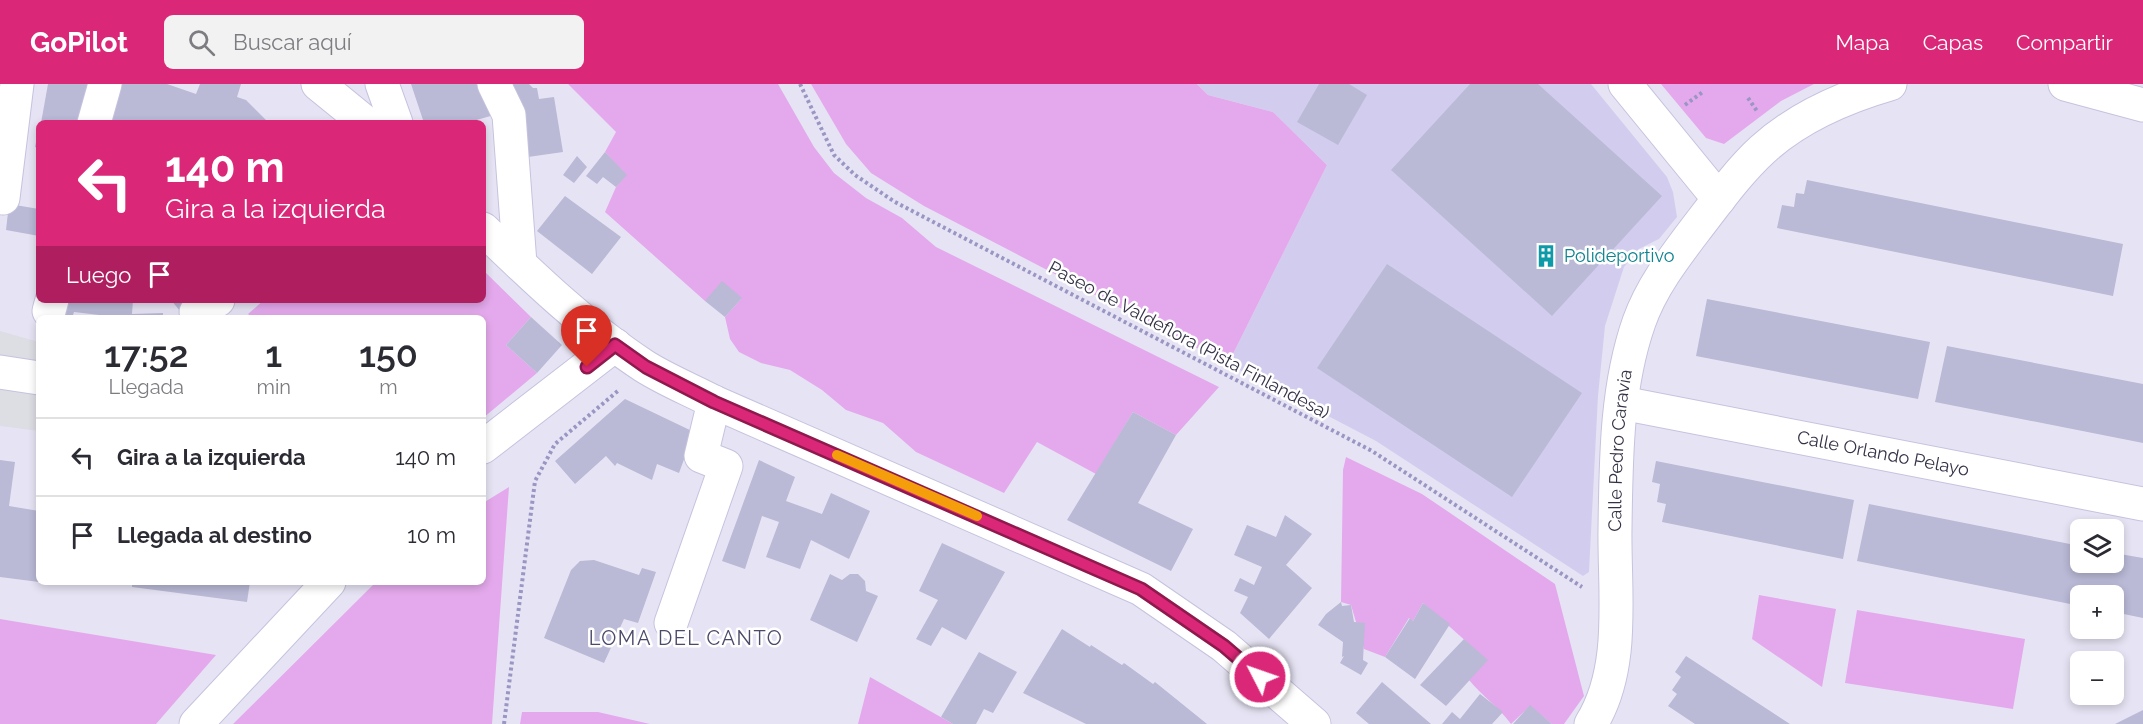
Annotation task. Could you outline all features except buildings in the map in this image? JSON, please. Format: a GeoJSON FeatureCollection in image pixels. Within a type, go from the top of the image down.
{"type":"FeatureCollection","features":[{"type":"Feature","properties":{"kind":"street"},"geometry":{"type":"LineString","coordinates":[[3,198],[17,84]]}},
{"type":"Feature","properties":{"kind":"street"},"geometry":{"type":"LineString","coordinates":[[95,120],[105,84]]}},
{"type":"Feature","properties":{"kind":"street"},"geometry":{"type":"LineString","coordinates":[[318,84],[362,120]]}},
{"type":"Feature","properties":{"kind":"street"},"geometry":{"type":"LineString","coordinates":[[382,84],[395,120]]}},
{"type":"Feature","properties":{"kind":"street"},"geometry":{"type":"LineString","coordinates":[[494,84],[509,115],[520,264]]}},
{"type":"Feature","properties":{"kind":"street"},"geometry":{"type":"LineString","coordinates":[[1625,84],[1719,199]]}},
{"type":"Feature","properties":{"kind":"street","name":"Calle Pedro Caravia"},"geometry":{"type":"LineString","coordinates":[[1592,724],[1600,710],[1612,672],[1615,619],[1617,446],[1622,403],[1629,354],[1639,321],[1654,287],[1719,199],[1748,164],[1773,141],[1826,108],[1890,84]]}},
{"type":"Feature","properties":{"kind":"street"},"geometry":{"type":"LineString","coordinates":[[2065,84],[2143,90]]}},
{"type":"Feature","properties":{"kind":"street"},"geometry":{"type":"LineString","coordinates":[[2123,88],[2143,105]]}},
{"type":"Feature","properties":{"kind":"street"},"geometry":{"type":"LineString","coordinates":[[486,232],[615,345],[646,367],[714,402],[1141,589],[1224,646],[1314,724]]}},
{"type":"Feature","properties":{"kind":"street"},"geometry":{"type":"LineString","coordinates":[[486,445],[615,345]]}},
{"type":"Feature","properties":{"kind":"street"},"geometry":{"type":"LineString","coordinates":[[0,372],[36,378]]}},
{"type":"Feature","properties":{"kind":"street"},"geometry":{"type":"LineString","coordinates":[[671,623],[726,466],[701,456],[714,402]]}},
{"type":"Feature","properties":{"kind":"street","name":"Calle Orlando Pelayo"},"geometry":{"type":"LineString","coordinates":[[1622,403],[2143,504]]}},
{"type":"Feature","properties":{"kind":"street"},"geometry":{"type":"LineString","coordinates":[[196,724],[325,585]]}},
{"type":"Feature","properties":{"kind":"path","name":"Paseo de Valdeflora (Pista Finlandesa)"},"geometry":{"type":"LineString","coordinates":[[800,84],[834,156],[855,175],[895,202],[1372,451],[1575,580],[1588,591]]}},
{"type":"Feature","properties":{"kind":"path"},"geometry":{"type":"LineString","coordinates":[[1681,108],[1704,91]]}},
{"type":"Feature","properties":{"kind":"path"},"geometry":{"type":"LineString","coordinates":[[1748,98],[1753,106]]}},
{"type":"Feature","properties":{"kind":"path"},"geometry":{"type":"LineString","coordinates":[[504,724],[535,481],[555,444],[646,367]]}},
{"type":"Feature","properties":{"kind":"shaded area"},"geometry":{"type":"Polygon","coordinates":[[[568,84],[778,84],[814,147],[834,173],[866,198],[902,218],[936,247],[1219,387],[1176,435],[1133,412],[1096,474],[1037,442],[1004,493],[916,452],[883,423],[846,410],[822,390],[790,370],[761,363],[739,352],[730,339],[725,317],[741,299],[705,301],[605,212],[616,187],[626,175],[605,152],[616,132],[568,84]]]}},
{"type":"Feature","properties":{"kind":"shaded area"},"geometry":{"type":"Polygon","coordinates":[[[811,84],[1197,84],[1208,95],[1273,112],[1327,165],[1228,364],[924,206],[871,173],[846,144],[811,84]]]}},
{"type":"Feature","properties":{"kind":"shaded area"},"geometry":{"type":"Polygon","coordinates":[[[1197,84],[1591,84],[1667,177],[1673,192],[1677,217],[1659,239],[1639,249],[1624,267],[1605,326],[1598,396],[1589,572],[1583,576],[1376,441],[1228,364],[1327,165],[1273,112],[1208,95],[1197,84]]]}},
{"type":"Feature","properties":{"kind":"shaded area"},"geometry":{"type":"Polygon","coordinates":[[[1661,84],[1814,84],[1781,101],[1724,144],[1706,138],[1661,84]]]}},
{"type":"Feature","properties":{"kind":"shaded area"},"geometry":{"type":"Polygon","coordinates":[[[486,273],[531,317],[506,345],[537,373],[486,416],[486,315],[248,314],[261,303],[486,303],[486,273]]]}},
{"type":"Feature","properties":{"kind":"shaded area"},"geometry":{"type":"Polygon","coordinates":[[[0,331],[36,341],[36,431],[0,426],[0,331]]]}},
{"type":"Feature","properties":{"kind":"shaded area"},"geometry":{"type":"Polygon","coordinates":[[[1346,457],[1422,494],[1555,584],[1584,696],[1564,724],[1552,724],[1530,706],[1511,724],[1469,680],[1487,660],[1423,603],[1413,621],[1409,618],[1385,657],[1364,649],[1351,605],[1341,602],[1343,470],[1346,457]]]}},
{"type":"Feature","properties":{"kind":"shaded area"},"geometry":{"type":"Polygon","coordinates":[[[509,487],[492,724],[233,724],[373,585],[486,585],[486,501],[509,487]]]}},
{"type":"Feature","properties":{"kind":"shaded area"},"geometry":{"type":"Polygon","coordinates":[[[1759,595],[1836,609],[1822,687],[1752,639],[1759,595]]]}},
{"type":"Feature","properties":{"kind":"shaded area"},"geometry":{"type":"Polygon","coordinates":[[[1857,610],[2025,639],[2013,709],[1845,683],[1857,610]]]}},
{"type":"Feature","properties":{"kind":"shaded area"},"geometry":{"type":"Polygon","coordinates":[[[0,619],[216,655],[156,724],[0,724],[0,619]]]}},
{"type":"Feature","properties":{"kind":"shaded area"},"geometry":{"type":"Polygon","coordinates":[[[870,677],[953,724],[858,724],[870,677]]]}},
{"type":"Feature","properties":{"kind":"shaded area"},"geometry":{"type":"Polygon","coordinates":[[[522,712],[598,712],[650,724],[520,724],[522,712]]]}},
{"type":"Feature","properties":{"kind":"slow traffic"},"geometry":{"type":"LineString","coordinates":[[837,455],[977,516]]}},
{"type":"Feature","properties":{"kind":"place","name":"Polideportivo"},"geometry":{"type":"Point","coordinates":[1546,256]}},
{"type":"Feature","properties":{"kind":"district","name":"LOMA DEL CANTO"},"geometry":{"type":"Point","coordinates":[686,638]}},
{"type":"Feature","properties":{"kind":"route"},"geometry":{"type":"LineString","coordinates":[[587,367],[615,345],[646,367],[714,402],[970,512],[1141,589],[1224,646],[1260,677]]}}]}
